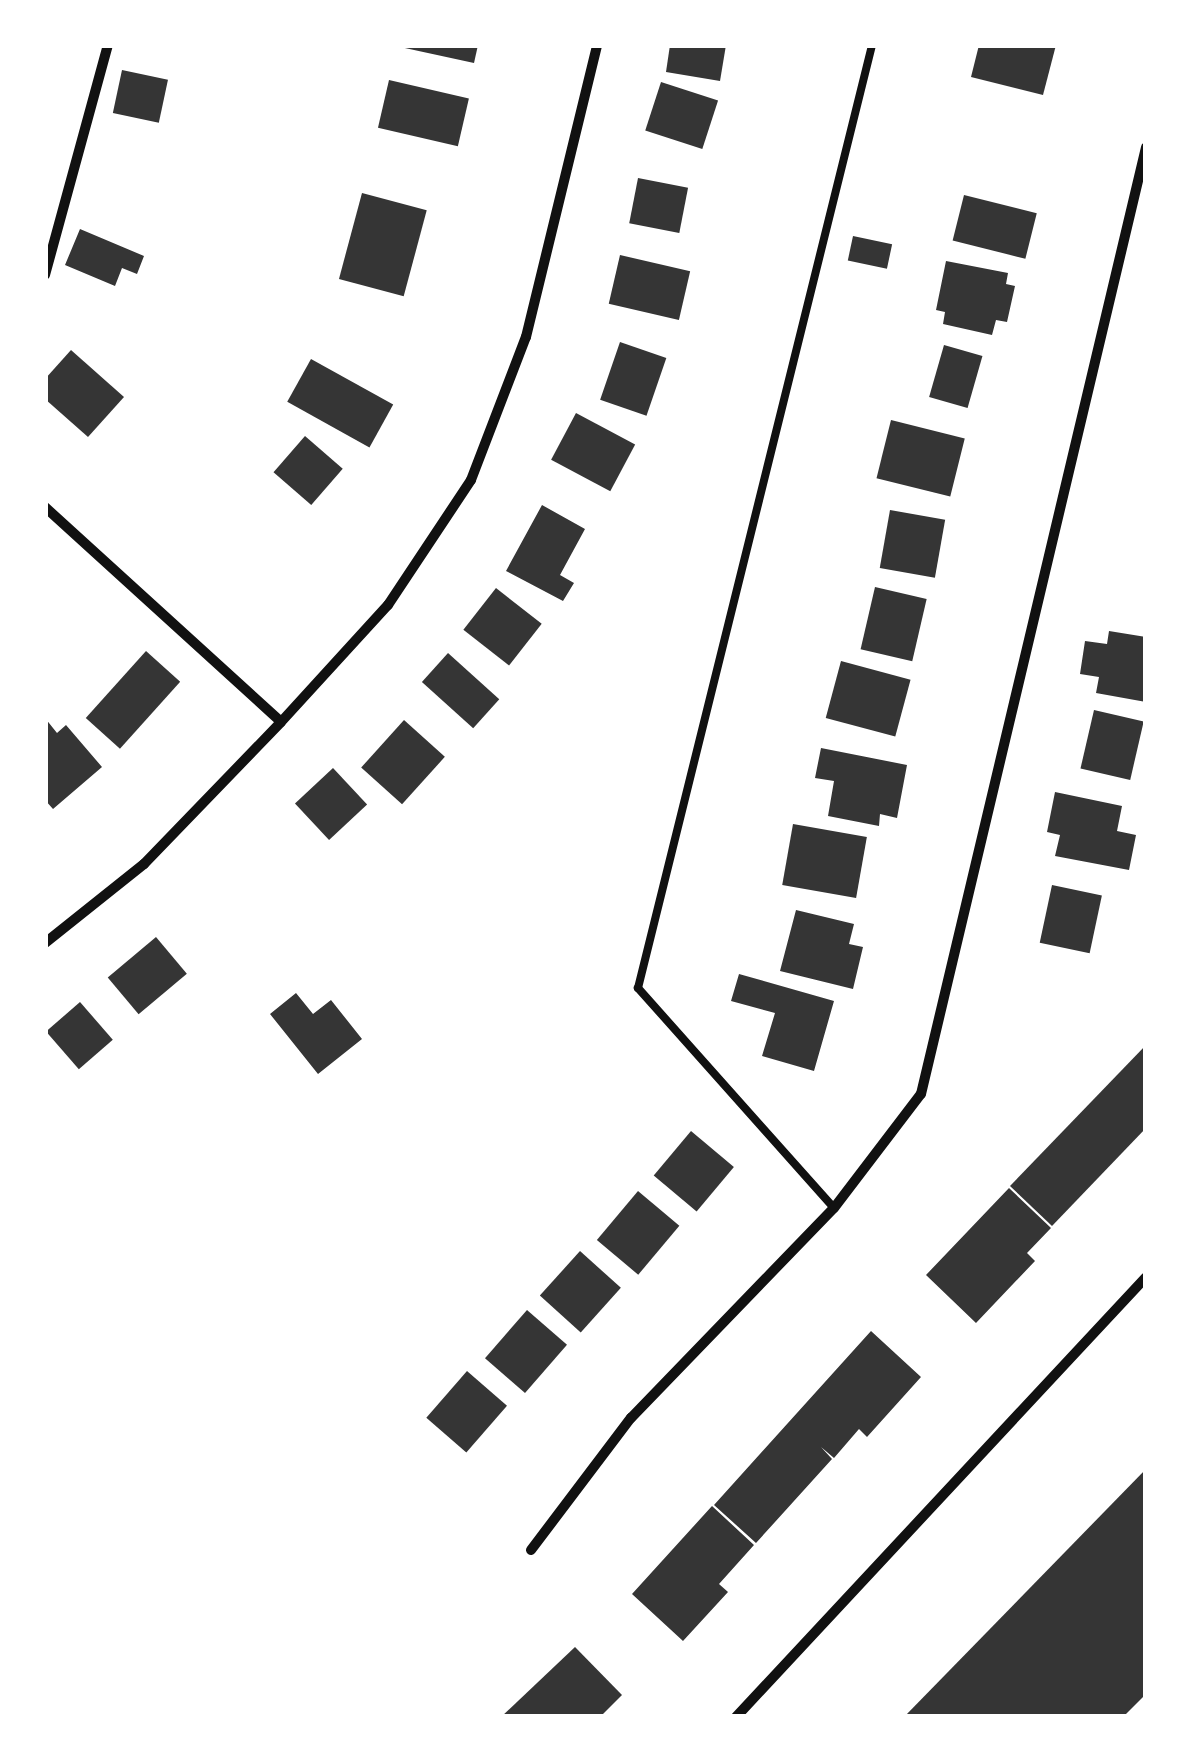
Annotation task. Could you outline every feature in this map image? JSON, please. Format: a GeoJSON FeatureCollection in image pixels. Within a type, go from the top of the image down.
{"type":"FeatureCollection","features":[{"type":"Feature","properties":{"kind":"street"},"geometry":{"type":"LineString","coordinates":[[45,275],[108,45]]}},
{"type":"Feature","properties":{"kind":"street"},"geometry":{"type":"LineString","coordinates":[[45,943],[144,864],[281,722],[388,605],[471,480],[526,337],[597,45]]}},
{"type":"Feature","properties":{"kind":"street"},"geometry":{"type":"LineString","coordinates":[[531,1550],[631,1418],[834,1208],[921,1094],[1146,147]]}},
{"type":"Feature","properties":{"kind":"street"},"geometry":{"type":"LineString","coordinates":[[45,507],[281,722]]}},
{"type":"Feature","properties":{"kind":"street"},"geometry":{"type":"LineString","coordinates":[[736,1717],[1146,1276]]}},
{"type":"Feature","properties":{"kind":"lane"},"geometry":{"type":"LineString","coordinates":[[834,1208],[638,988],[872,45]]}},
{"type":"Feature","properties":{"kind":"building"},"geometry":{"type":"Polygon","coordinates":[[[391,45],[478,45],[474,63],[391,45]]]}},
{"type":"Feature","properties":{"kind":"building"},"geometry":{"type":"Polygon","coordinates":[[[670,45],[726,45],[720,81],[666,72],[670,45]]]}},
{"type":"Feature","properties":{"kind":"building"},"geometry":{"type":"Polygon","coordinates":[[[979,45],[1056,45],[1043,95],[971,77],[979,45]]]}},
{"type":"Feature","properties":{"kind":"building"},"geometry":{"type":"Polygon","coordinates":[[[122,70],[168,80],[159,123],[113,113],[122,70]]]}},
{"type":"Feature","properties":{"kind":"building"},"geometry":{"type":"Polygon","coordinates":[[[389,80],[469,98],[458,146],[378,128],[389,80]]]}},
{"type":"Feature","properties":{"kind":"building"},"geometry":{"type":"Polygon","coordinates":[[[661,82],[718,101],[702,149],[645,131],[661,82]]]}},
{"type":"Feature","properties":{"kind":"building"},"geometry":{"type":"Polygon","coordinates":[[[638,178],[688,188],[679,233],[629,223],[638,178]]]}},
{"type":"Feature","properties":{"kind":"building"},"geometry":{"type":"Polygon","coordinates":[[[362,193],[427,210],[404,296],[339,279],[362,193]]]}},
{"type":"Feature","properties":{"kind":"building"},"geometry":{"type":"Polygon","coordinates":[[[964,195],[1037,213],[1025,259],[953,241],[964,195]]]}},
{"type":"Feature","properties":{"kind":"building"},"geometry":{"type":"Polygon","coordinates":[[[80,229],[144,256],[137,274],[122,268],[115,286],[65,265],[80,229]]]}},
{"type":"Feature","properties":{"kind":"building"},"geometry":{"type":"Polygon","coordinates":[[[853,236],[892,244],[887,269],[848,260],[853,236]]]}},
{"type":"Feature","properties":{"kind":"building"},"geometry":{"type":"Polygon","coordinates":[[[620,255],[690,271],[679,320],[609,304],[620,255]]]}},
{"type":"Feature","properties":{"kind":"building"},"geometry":{"type":"Polygon","coordinates":[[[946,261],[1008,273],[1006,284],[1015,286],[1007,322],[996,320],[992,335],[943,324],[945,312],[936,310],[946,261]]]}},
{"type":"Feature","properties":{"kind":"building"},"geometry":{"type":"Polygon","coordinates":[[[620,342],[666,358],[646,416],[600,400],[620,342]]]}},
{"type":"Feature","properties":{"kind":"building"},"geometry":{"type":"Polygon","coordinates":[[[944,345],[982,356],[968,408],[929,397],[944,345]]]}},
{"type":"Feature","properties":{"kind":"building"},"geometry":{"type":"Polygon","coordinates":[[[71,350],[124,397],[88,437],[45,399],[45,379],[71,350]]]}},
{"type":"Feature","properties":{"kind":"building"},"geometry":{"type":"Polygon","coordinates":[[[311,359],[393,405],[369,447],[287,402],[311,359]]]}},
{"type":"Feature","properties":{"kind":"building"},"geometry":{"type":"Polygon","coordinates":[[[576,413],[635,444],[610,491],[551,460],[576,413]]]}},
{"type":"Feature","properties":{"kind":"building"},"geometry":{"type":"Polygon","coordinates":[[[891,420],[965,438],[950,497],[876,478],[891,420]]]}},
{"type":"Feature","properties":{"kind":"building"},"geometry":{"type":"Polygon","coordinates":[[[305,436],[343,469],[311,505],[274,472],[305,436]]]}},
{"type":"Feature","properties":{"kind":"building"},"geometry":{"type":"Polygon","coordinates":[[[542,505],[585,529],[560,575],[574,583],[563,601],[506,571],[542,505]]]}},
{"type":"Feature","properties":{"kind":"building"},"geometry":{"type":"Polygon","coordinates":[[[890,510],[945,520],[935,578],[880,568],[890,510]]]}},
{"type":"Feature","properties":{"kind":"building"},"geometry":{"type":"Polygon","coordinates":[[[875,587],[927,599],[912,661],[861,649],[875,587]]]}},
{"type":"Feature","properties":{"kind":"building"},"geometry":{"type":"Polygon","coordinates":[[[496,588],[542,624],[509,665],[463,630],[496,588]]]}},
{"type":"Feature","properties":{"kind":"building"},"geometry":{"type":"Polygon","coordinates":[[[1109,631],[1146,637],[1146,702],[1096,693],[1099,677],[1080,674],[1085,641],[1107,644],[1109,631]]]}},
{"type":"Feature","properties":{"kind":"building"},"geometry":{"type":"Polygon","coordinates":[[[146,651],[180,682],[120,749],[86,718],[146,651]]]}},
{"type":"Feature","properties":{"kind":"building"},"geometry":{"type":"Polygon","coordinates":[[[448,653],[499,699],[473,728],[422,682],[448,653]]]}},
{"type":"Feature","properties":{"kind":"building"},"geometry":{"type":"Polygon","coordinates":[[[841,661],[911,680],[895,737],[826,718],[841,661]]]}},
{"type":"Feature","properties":{"kind":"building"},"geometry":{"type":"Polygon","coordinates":[[[1094,710],[1144,721],[1130,780],[1081,768],[1094,710]]]}},
{"type":"Feature","properties":{"kind":"building"},"geometry":{"type":"Polygon","coordinates":[[[45,718],[57,733],[66,725],[102,767],[53,809],[45,800],[45,718]]]}},
{"type":"Feature","properties":{"kind":"building"},"geometry":{"type":"Polygon","coordinates":[[[404,720],[445,757],[402,804],[361,768],[404,720]]]}},
{"type":"Feature","properties":{"kind":"building"},"geometry":{"type":"Polygon","coordinates":[[[821,748],[907,765],[897,818],[880,814],[879,826],[828,816],[834,781],[815,778],[821,748]]]}},
{"type":"Feature","properties":{"kind":"building"},"geometry":{"type":"Polygon","coordinates":[[[333,768],[367,805],[329,840],[295,803],[333,768]]]}},
{"type":"Feature","properties":{"kind":"building"},"geometry":{"type":"Polygon","coordinates":[[[1055,792],[1122,806],[1117,831],[1136,835],[1129,870],[1055,856],[1060,835],[1047,832],[1055,792]]]}},
{"type":"Feature","properties":{"kind":"building"},"geometry":{"type":"Polygon","coordinates":[[[793,824],[867,837],[856,898],[782,885],[793,824]]]}},
{"type":"Feature","properties":{"kind":"building"},"geometry":{"type":"Polygon","coordinates":[[[1052,885],[1102,896],[1090,953],[1040,943],[1052,885]]]}},
{"type":"Feature","properties":{"kind":"building"},"geometry":{"type":"Polygon","coordinates":[[[796,910],[854,924],[849,944],[863,947],[853,989],[780,971],[796,910]]]}},
{"type":"Feature","properties":{"kind":"building"},"geometry":{"type":"Polygon","coordinates":[[[156,937],[187,974],[139,1014],[108,977],[156,937]]]}},
{"type":"Feature","properties":{"kind":"building"},"geometry":{"type":"Polygon","coordinates":[[[739,974],[834,1001],[814,1071],[762,1056],[775,1013],[731,1001],[739,974]]]}},
{"type":"Feature","properties":{"kind":"building"},"geometry":{"type":"Polygon","coordinates":[[[296,993],[313,1014],[331,1000],[362,1039],[318,1074],[270,1014],[296,993]]]}},
{"type":"Feature","properties":{"kind":"building"},"geometry":{"type":"Polygon","coordinates":[[[80,1002],[113,1040],[79,1069],[46,1032],[80,1002]]]}},
{"type":"Feature","properties":{"kind":"building"},"geometry":{"type":"Polygon","coordinates":[[[1146,1045],[1146,1128],[1052,1226],[1010,1186],[1146,1045]]]}},
{"type":"Feature","properties":{"kind":"building"},"geometry":{"type":"Polygon","coordinates":[[[691,1131],[734,1167],[697,1211],[654,1175],[691,1131]]]}},
{"type":"Feature","properties":{"kind":"building"},"geometry":{"type":"Polygon","coordinates":[[[1009,1188],[1051,1228],[1027,1253],[1035,1261],[976,1323],[926,1275],[1009,1188]]]}},
{"type":"Feature","properties":{"kind":"building"},"geometry":{"type":"Polygon","coordinates":[[[638,1191],[679,1226],[638,1275],[597,1240],[638,1191]]]}},
{"type":"Feature","properties":{"kind":"building"},"geometry":{"type":"Polygon","coordinates":[[[580,1251],[621,1288],[581,1332],[540,1296],[580,1251]]]}},
{"type":"Feature","properties":{"kind":"building"},"geometry":{"type":"Polygon","coordinates":[[[527,1310],[567,1345],[525,1393],[485,1358],[527,1310]]]}},
{"type":"Feature","properties":{"kind":"building"},"geometry":{"type":"Polygon","coordinates":[[[871,1331],[921,1377],[867,1437],[859,1429],[834,1458],[821,1447],[832,1459],[756,1543],[714,1505],[871,1331]]]}},
{"type":"Feature","properties":{"kind":"building"},"geometry":{"type":"Polygon","coordinates":[[[467,1371],[507,1406],[466,1453],[426,1418],[467,1371]]]}},
{"type":"Feature","properties":{"kind":"building"},"geometry":{"type":"Polygon","coordinates":[[[1146,1469],[1146,1694],[1123,1717],[904,1717],[1146,1469]]]}},
{"type":"Feature","properties":{"kind":"building"},"geometry":{"type":"Polygon","coordinates":[[[712,1506],[754,1545],[719,1584],[728,1592],[683,1641],[632,1594],[712,1506]]]}},
{"type":"Feature","properties":{"kind":"building"},"geometry":{"type":"Polygon","coordinates":[[[575,1647],[622,1695],[600,1717],[501,1717],[575,1647]]]}}]}
